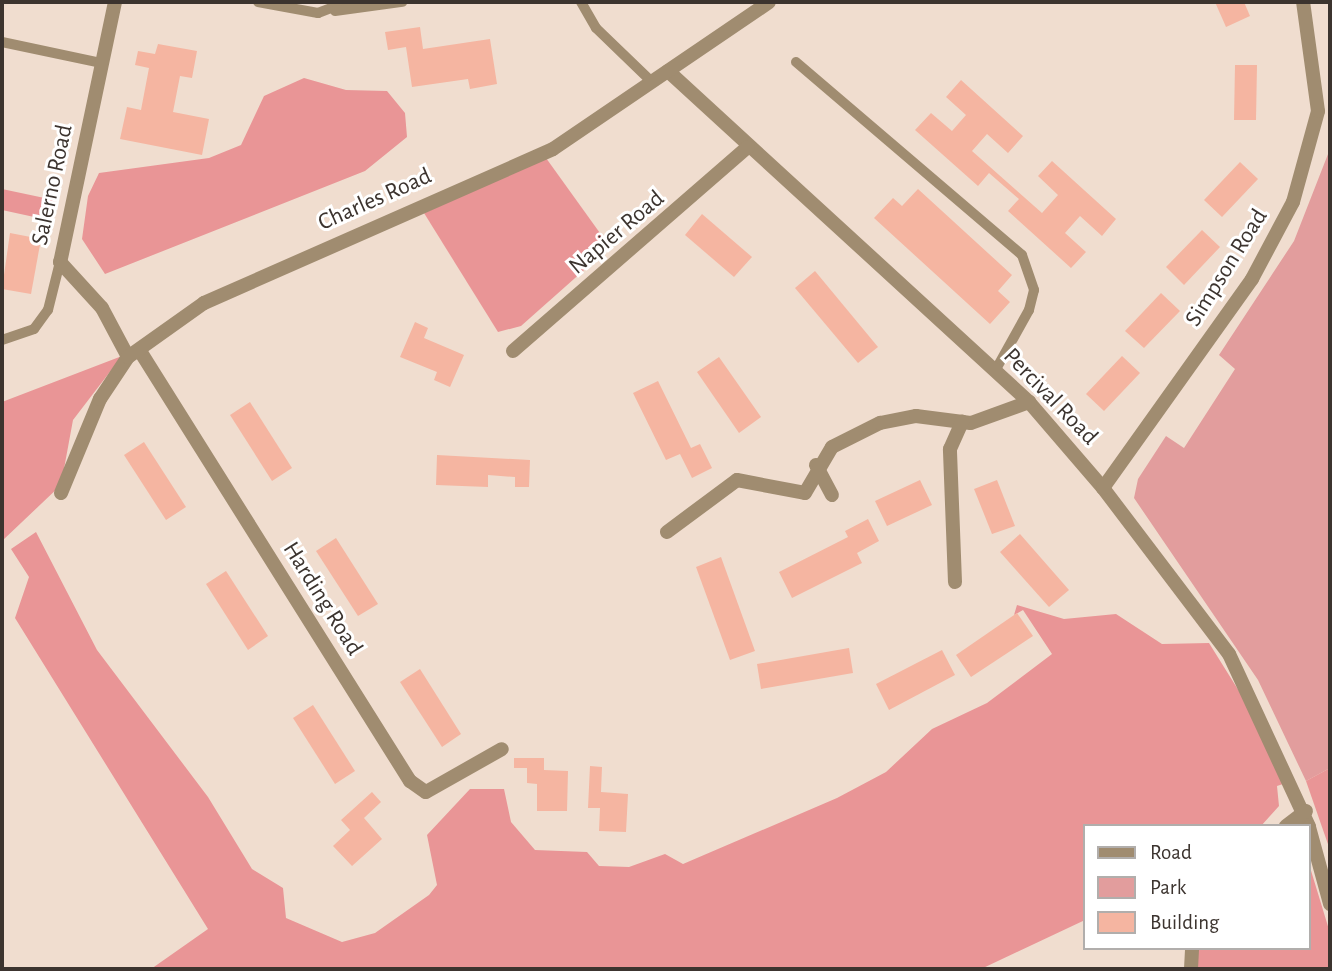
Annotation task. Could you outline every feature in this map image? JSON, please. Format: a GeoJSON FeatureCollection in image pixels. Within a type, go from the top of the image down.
{"type":"FeatureCollection","features":[{"type":"Feature","properties":{"kind":"street","name":"Salerno Road"},"geometry":{"type":"LineString","coordinates":[[116,2],[60,262],[102,308],[134,354]]}},
{"type":"Feature","properties":{"kind":"street","name":"Charles Road"},"geometry":{"type":"LineString","coordinates":[[61,493],[100,398],[134,354],[204,303],[553,149],[769,2]]}},
{"type":"Feature","properties":{"kind":"street","name":"Simpson Road"},"geometry":{"type":"LineString","coordinates":[[1103,488],[1252,279],[1293,202],[1324,111],[1303,2]]}},
{"type":"Feature","properties":{"kind":"street","name":"Percival Road"},"geometry":{"type":"LineString","coordinates":[[668,71],[1029,402],[1103,488],[1229,654],[1308,822]]}},
{"type":"Feature","properties":{"kind":"street","name":"Napier Road"},"geometry":{"type":"LineString","coordinates":[[513,351],[748,147]]}},
{"type":"Feature","properties":{"kind":"street","name":"Harding Road"},"geometry":{"type":"LineString","coordinates":[[134,354],[410,781],[426,792],[502,749]]}},
{"type":"Feature","properties":{"kind":"street"},"geometry":{"type":"LineString","coordinates":[[667,532],[737,480],[805,493],[816,465],[832,447],[880,422],[916,416],[962,422],[1029,402]]}},
{"type":"Feature","properties":{"kind":"street"},"geometry":{"type":"LineString","coordinates":[[955,582],[950,449],[962,422]]}},
{"type":"Feature","properties":{"kind":"street"},"geometry":{"type":"LineString","coordinates":[[816,465],[832,495]]}},
{"type":"Feature","properties":{"kind":"street","name":"Percival Road"},"geometry":{"type":"LineString","coordinates":[[1311,833],[1330,904]]}},
{"type":"Feature","properties":{"kind":"street"},"geometry":{"type":"LineString","coordinates":[[1191,969],[1192,950]]}},
{"type":"Feature","properties":{"kind":"lane"},"geometry":{"type":"LineString","coordinates":[[258,2],[331,12],[402,2]]}},
{"type":"Feature","properties":{"kind":"lane"},"geometry":{"type":"LineString","coordinates":[[331,12],[347,2]]}},
{"type":"Feature","properties":{"kind":"lane"},"geometry":{"type":"LineString","coordinates":[[581,2],[596,28],[653,82]]}},
{"type":"Feature","properties":{"kind":"lane"},"geometry":{"type":"LineString","coordinates":[[2,42],[102,63]]}},
{"type":"Feature","properties":{"kind":"lane"},"geometry":{"type":"LineString","coordinates":[[796,62],[1022,255],[1034,290],[1029,310],[995,371]]}},
{"type":"Feature","properties":{"kind":"lane"},"geometry":{"type":"LineString","coordinates":[[2,340],[34,329],[48,310],[60,262]]}},
{"type":"Feature","properties":{"kind":"green space"},"geometry":{"type":"Polygon","coordinates":[[[1330,149],[1330,768],[1306,781],[1258,680],[1134,498],[1138,479],[1166,436],[1184,448],[1235,369],[1219,355],[1294,241],[1330,149]]]}},
{"type":"Feature","properties":{"kind":"shaded area"},"geometry":{"type":"Polygon","coordinates":[[[304,78],[346,90],[387,91],[405,113],[407,137],[365,171],[105,274],[82,239],[88,196],[99,173],[209,158],[241,145],[264,96],[304,78]]]}},
{"type":"Feature","properties":{"kind":"shaded area"},"geometry":{"type":"Polygon","coordinates":[[[546,158],[610,247],[521,326],[498,332],[424,213],[546,158]]]}},
{"type":"Feature","properties":{"kind":"shaded area"},"geometry":{"type":"Polygon","coordinates":[[[2,189],[54,200],[48,220],[2,210],[2,189]]]}},
{"type":"Feature","properties":{"kind":"shaded area"},"geometry":{"type":"Polygon","coordinates":[[[122,356],[73,420],[61,485],[2,541],[2,402],[122,356]]]}},
{"type":"Feature","properties":{"kind":"shaded area"},"geometry":{"type":"Polygon","coordinates":[[[36,532],[97,650],[208,797],[252,869],[283,888],[286,918],[342,942],[375,933],[429,895],[437,885],[427,835],[470,789],[504,789],[511,822],[535,850],[587,852],[599,866],[629,867],[665,854],[683,864],[837,798],[886,772],[932,729],[987,703],[1052,654],[1023,610],[1014,615],[1017,605],[1064,619],[1116,614],[1162,644],[1209,643],[1252,712],[1283,784],[1277,786],[1279,806],[1263,824],[1084,824],[1084,920],[981,969],[151,969],[208,929],[15,618],[29,577],[11,549],[36,532]]]}},
{"type":"Feature","properties":{"kind":"shaded area"},"geometry":{"type":"Polygon","coordinates":[[[1330,768],[1330,850],[1306,781],[1330,768]]]}},
{"type":"Feature","properties":{"kind":"shaded area"},"geometry":{"type":"Polygon","coordinates":[[[1311,871],[1330,933],[1330,969],[1198,969],[1196,950],[1311,950],[1311,871]]]}},
{"type":"Feature","properties":{"kind":"building"},"geometry":{"type":"Polygon","coordinates":[[[1215,2],[1244,2],[1250,16],[1226,27],[1215,2]]]}},
{"type":"Feature","properties":{"kind":"building"},"geometry":{"type":"Polygon","coordinates":[[[420,27],[423,49],[490,39],[497,84],[470,89],[468,79],[412,87],[406,47],[388,50],[385,32],[420,27]]]}},
{"type":"Feature","properties":{"kind":"building"},"geometry":{"type":"Polygon","coordinates":[[[158,44],[197,51],[192,78],[180,76],[173,112],[209,119],[202,155],[120,139],[127,107],[141,110],[149,68],[135,65],[138,51],[155,54],[158,44]]]}},
{"type":"Feature","properties":{"kind":"building"},"geometry":{"type":"Polygon","coordinates":[[[1235,65],[1257,65],[1256,120],[1234,120],[1235,65]]]}},
{"type":"Feature","properties":{"kind":"building"},"geometry":{"type":"Polygon","coordinates":[[[961,80],[1023,136],[1008,153],[987,134],[972,151],[1042,213],[1058,195],[1038,176],[1052,161],[1116,219],[1102,236],[1080,216],[1065,233],[1086,252],[1071,268],[1008,211],[1019,199],[989,173],[978,186],[915,130],[931,113],[952,131],[966,115],[946,97],[961,80]]]}},
{"type":"Feature","properties":{"kind":"building"},"geometry":{"type":"Polygon","coordinates":[[[1240,162],[1258,179],[1222,217],[1204,200],[1240,162]]]}},
{"type":"Feature","properties":{"kind":"building"},"geometry":{"type":"Polygon","coordinates":[[[918,189],[1012,275],[998,291],[1010,302],[990,324],[874,218],[893,198],[902,206],[918,189]]]}},
{"type":"Feature","properties":{"kind":"building"},"geometry":{"type":"Polygon","coordinates":[[[702,214],[752,257],[734,277],[685,235],[702,214]]]}},
{"type":"Feature","properties":{"kind":"building"},"geometry":{"type":"Polygon","coordinates":[[[1202,230],[1220,247],[1184,285],[1166,267],[1202,230]]]}},
{"type":"Feature","properties":{"kind":"building"},"geometry":{"type":"Polygon","coordinates":[[[10,233],[41,239],[31,294],[2,289],[10,233]]]}},
{"type":"Feature","properties":{"kind":"building"},"geometry":{"type":"Polygon","coordinates":[[[815,271],[878,347],[858,363],[795,288],[815,271]]]}},
{"type":"Feature","properties":{"kind":"building"},"geometry":{"type":"Polygon","coordinates":[[[1161,293],[1180,311],[1144,348],[1125,331],[1161,293]]]}},
{"type":"Feature","properties":{"kind":"building"},"geometry":{"type":"Polygon","coordinates":[[[415,322],[428,328],[424,338],[464,355],[450,387],[434,380],[437,372],[400,357],[415,322]]]}},
{"type":"Feature","properties":{"kind":"building"},"geometry":{"type":"Polygon","coordinates":[[[1122,356],[1140,373],[1104,411],[1086,394],[1122,356]]]}},
{"type":"Feature","properties":{"kind":"building"},"geometry":{"type":"Polygon","coordinates":[[[719,357],[761,417],[739,433],[697,372],[719,357]]]}},
{"type":"Feature","properties":{"kind":"building"},"geometry":{"type":"Polygon","coordinates":[[[658,381],[691,448],[700,444],[712,468],[692,478],[680,454],[666,460],[633,393],[658,381]]]}},
{"type":"Feature","properties":{"kind":"building"},"geometry":{"type":"Polygon","coordinates":[[[250,402],[292,468],[272,481],[230,415],[250,402]]]}},
{"type":"Feature","properties":{"kind":"building"},"geometry":{"type":"Polygon","coordinates":[[[144,442],[186,507],[166,520],[124,455],[144,442]]]}},
{"type":"Feature","properties":{"kind":"building"},"geometry":{"type":"Polygon","coordinates":[[[437,455],[530,460],[529,487],[515,487],[515,477],[488,475],[488,487],[436,485],[437,455]]]}},
{"type":"Feature","properties":{"kind":"building"},"geometry":{"type":"Polygon","coordinates":[[[920,480],[932,505],[887,526],[875,501],[920,480]]]}},
{"type":"Feature","properties":{"kind":"building"},"geometry":{"type":"Polygon","coordinates":[[[997,480],[1015,526],[992,534],[974,489],[997,480]]]}},
{"type":"Feature","properties":{"kind":"building"},"geometry":{"type":"Polygon","coordinates":[[[868,519],[879,541],[857,553],[862,563],[792,598],[779,572],[848,537],[845,531],[868,519]]]}},
{"type":"Feature","properties":{"kind":"building"},"geometry":{"type":"Polygon","coordinates":[[[1020,534],[1069,590],[1049,607],[1000,552],[1020,534]]]}},
{"type":"Feature","properties":{"kind":"building"},"geometry":{"type":"Polygon","coordinates":[[[336,538],[378,604],[358,616],[316,551],[336,538]]]}},
{"type":"Feature","properties":{"kind":"building"},"geometry":{"type":"Polygon","coordinates":[[[721,557],[755,651],[730,660],[696,567],[721,557]]]}},
{"type":"Feature","properties":{"kind":"building"},"geometry":{"type":"Polygon","coordinates":[[[226,571],[268,636],[248,650],[206,584],[226,571]]]}},
{"type":"Feature","properties":{"kind":"building"},"geometry":{"type":"Polygon","coordinates":[[[1017,613],[1033,636],[971,677],[956,655],[1017,613]]]}},
{"type":"Feature","properties":{"kind":"building"},"geometry":{"type":"Polygon","coordinates":[[[849,648],[853,673],[761,689],[757,664],[849,648]]]}},
{"type":"Feature","properties":{"kind":"building"},"geometry":{"type":"Polygon","coordinates":[[[942,650],[955,675],[889,710],[876,684],[942,650]]]}},
{"type":"Feature","properties":{"kind":"building"},"geometry":{"type":"Polygon","coordinates":[[[420,669],[461,734],[442,747],[400,682],[420,669]]]}},
{"type":"Feature","properties":{"kind":"building"},"geometry":{"type":"Polygon","coordinates":[[[313,705],[355,771],[335,784],[293,718],[313,705]]]}},
{"type":"Feature","properties":{"kind":"building"},"geometry":{"type":"Polygon","coordinates":[[[514,758],[544,758],[544,770],[568,771],[567,811],[537,811],[537,784],[527,783],[527,768],[514,768],[514,758]]]}},
{"type":"Feature","properties":{"kind":"building"},"geometry":{"type":"Polygon","coordinates":[[[590,766],[602,767],[601,792],[628,794],[626,832],[599,831],[600,808],[588,808],[590,766]]]}},
{"type":"Feature","properties":{"kind":"building"},"geometry":{"type":"Polygon","coordinates":[[[372,792],[381,802],[364,818],[382,839],[352,866],[333,846],[350,830],[341,820],[372,792]]]}}]}
